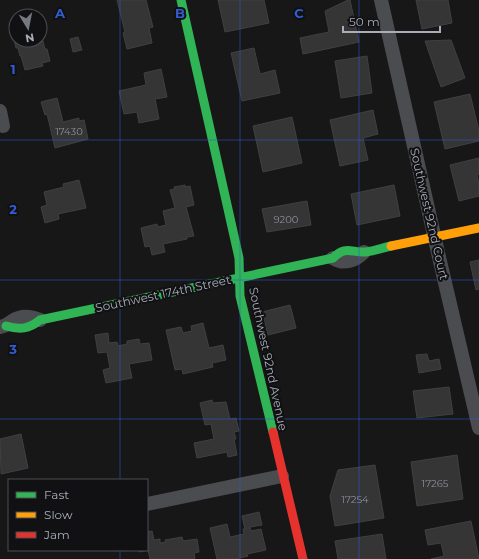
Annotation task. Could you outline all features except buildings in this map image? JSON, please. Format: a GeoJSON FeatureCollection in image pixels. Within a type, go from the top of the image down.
{"type":"FeatureCollection","features":[{"type":"Feature","properties":{"kind":"street","name":"Southwest 92nd Avenue"},"geometry":{"type":"LineString","coordinates":[[181,0],[239,258],[240,296],[302,559]]}},
{"type":"Feature","properties":{"kind":"street","name":"Southwest 92nd Court"},"geometry":{"type":"LineString","coordinates":[[381,0],[434,238],[479,428]]}},
{"type":"Feature","properties":{"kind":"street"},"geometry":{"type":"LineString","coordinates":[[0,111],[4,126]]}},
{"type":"Feature","properties":{"kind":"street","name":"Southwest 174th Street"},"geometry":{"type":"LineString","coordinates":[[3,327],[13,320],[26,316],[34,317],[40,320],[333,258],[338,261],[349,262],[358,258],[364,252],[479,228]]}},
{"type":"Feature","properties":{"kind":"street"},"geometry":{"type":"LineString","coordinates":[[148,504],[282,476]]}},
{"type":"Feature","properties":{"kind":"traffic: fast"},"geometry":{"type":"LineString","coordinates":[[181,0],[239,258],[240,296],[273,432]]}},
{"type":"Feature","properties":{"kind":"traffic: fast"},"geometry":{"type":"LineString","coordinates":[[6,326],[24,328],[40,320],[333,258],[338,254],[349,250],[366,252],[391,246]]}},
{"type":"Feature","properties":{"kind":"traffic: slow"},"geometry":{"type":"LineString","coordinates":[[391,246],[479,228]]}},
{"type":"Feature","properties":{"kind":"traffic: jam"},"geometry":{"type":"LineString","coordinates":[[273,432],[303,559]]}}]}
